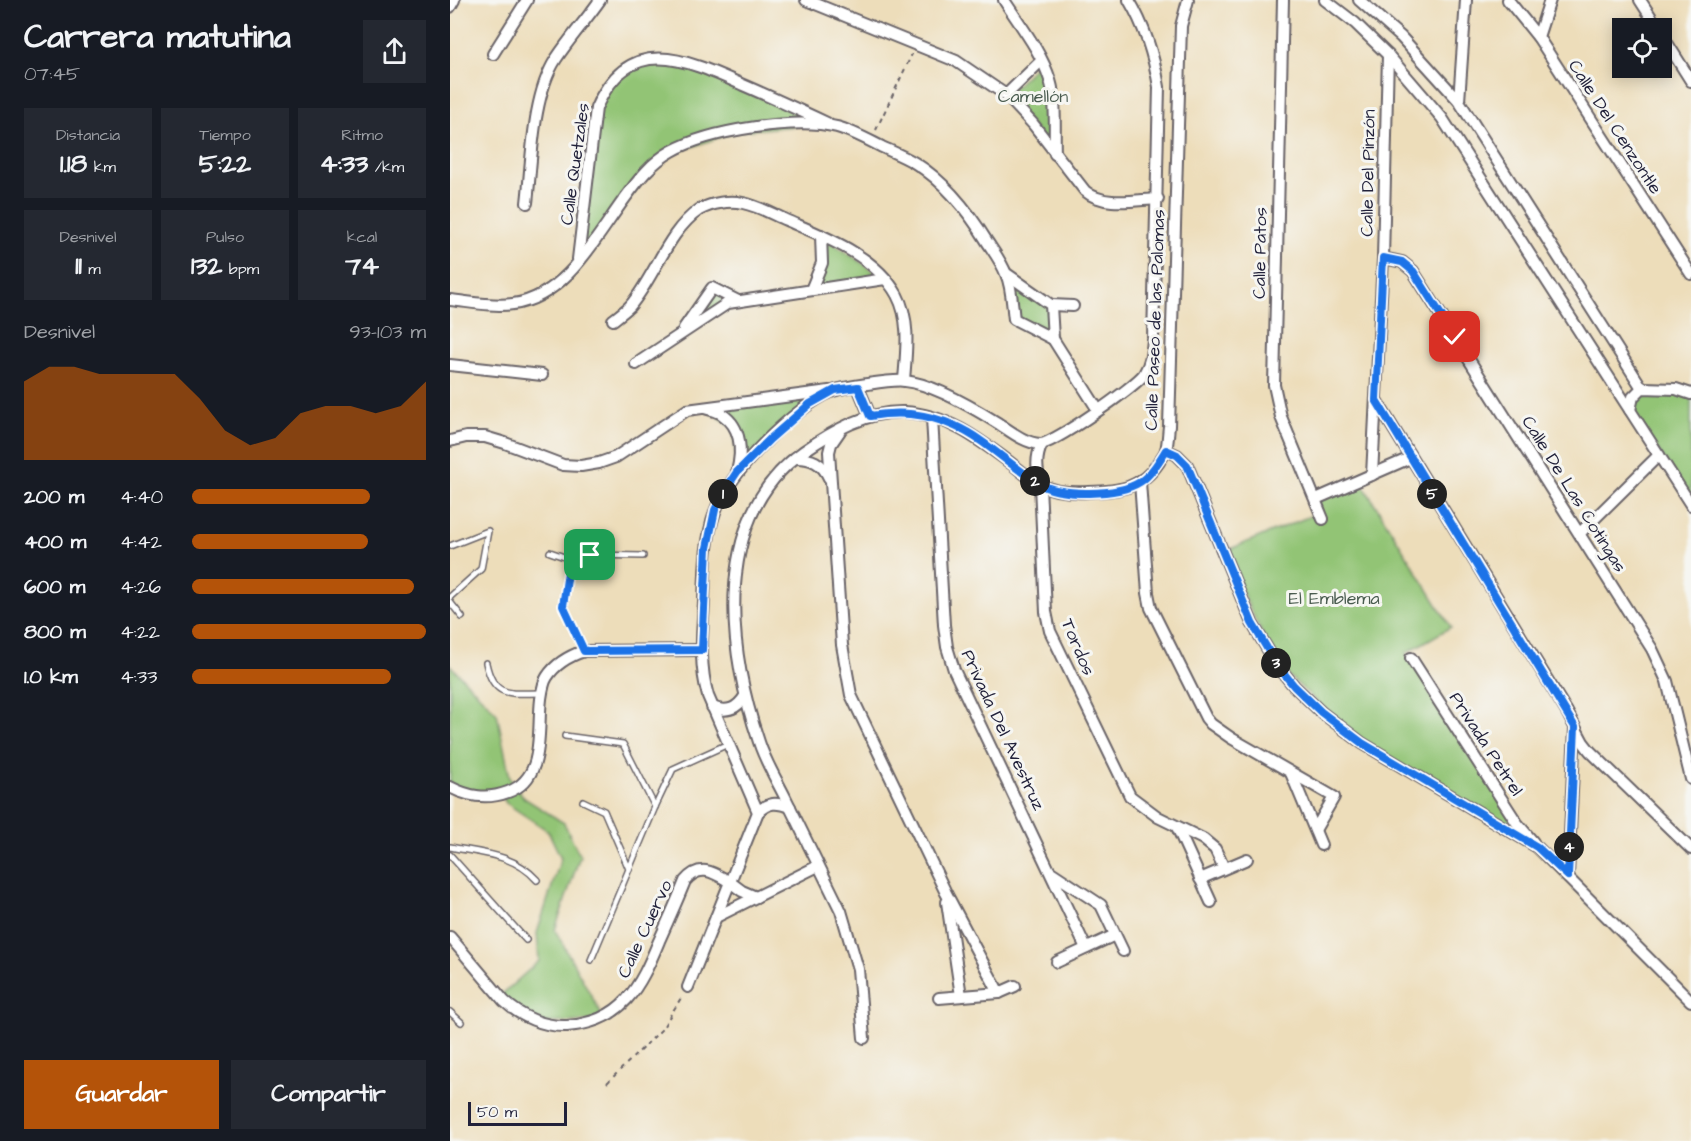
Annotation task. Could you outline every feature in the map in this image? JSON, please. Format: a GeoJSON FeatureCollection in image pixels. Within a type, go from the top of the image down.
{"type":"FeatureCollection","features":[{"type":"Feature","properties":{"kind":"street"},"geometry":{"type":"LineString","coordinates":[[450,7],[454,0]]}},
{"type":"Feature","properties":{"kind":"street"},"geometry":{"type":"LineString","coordinates":[[493,54],[527,0]]}},
{"type":"Feature","properties":{"kind":"street"},"geometry":{"type":"LineString","coordinates":[[526,203],[539,99],[556,60],[600,0]]}},
{"type":"Feature","properties":{"kind":"street"},"geometry":{"type":"LineString","coordinates":[[806,0],[956,61],[1006,95],[1033,124],[1055,154],[1093,198],[1104,201],[1158,199]]}},
{"type":"Feature","properties":{"kind":"street"},"geometry":{"type":"LineString","coordinates":[[1004,0],[1050,80],[1055,154]]}},
{"type":"Feature","properties":{"kind":"street","name":"Calle Paseo de las Palomas"},"geometry":{"type":"LineString","coordinates":[[1042,444],[1058,438],[1130,389],[1144,375],[1151,358],[1158,199],[1159,87],[1147,37],[1129,0]]}},
{"type":"Feature","properties":{"kind":"street","name":"Calle Paseo de las Palomas"},"geometry":{"type":"LineString","coordinates":[[1140,482],[1155,467],[1166,450],[1170,414],[1181,26],[1188,0]]}},
{"type":"Feature","properties":{"kind":"street","name":"Calle Patos"},"geometry":{"type":"LineString","coordinates":[[1283,0],[1274,385],[1281,417],[1323,519]]}},
{"type":"Feature","properties":{"kind":"street"},"geometry":{"type":"LineString","coordinates":[[1325,0],[1355,23],[1388,56],[1442,118],[1689,500]]}},
{"type":"Feature","properties":{"kind":"street"},"geometry":{"type":"LineString","coordinates":[[1359,0],[1401,37],[1459,101],[1642,388]]}},
{"type":"Feature","properties":{"kind":"street"},"geometry":{"type":"LineString","coordinates":[[1459,101],[1466,0]]}},
{"type":"Feature","properties":{"kind":"street","name":"Calle Del Cenzontle"},"geometry":{"type":"LineString","coordinates":[[1508,0],[1538,37],[1691,274]]}},
{"type":"Feature","properties":{"kind":"street"},"geometry":{"type":"LineString","coordinates":[[1538,37],[1550,0]]}},
{"type":"Feature","properties":{"kind":"street"},"geometry":{"type":"LineString","coordinates":[[1640,0],[1652,18]]}},
{"type":"Feature","properties":{"kind":"street"},"geometry":{"type":"LineString","coordinates":[[1672,51],[1691,81]]}},
{"type":"Feature","properties":{"kind":"street","name":"Calle Del Pinzón"},"geometry":{"type":"LineString","coordinates":[[1372,475],[1383,258],[1388,56]]}},
{"type":"Feature","properties":{"kind":"street","name":"Calle Quetzales"},"geometry":{"type":"LineString","coordinates":[[578,262],[596,108],[604,90],[618,75],[636,62],[656,57],[681,60],[708,69],[915,163],[950,192],[972,218],[1007,274],[1014,319],[1053,339]]}},
{"type":"Feature","properties":{"kind":"street"},"geometry":{"type":"LineString","coordinates":[[1006,95],[1041,61]]}},
{"type":"Feature","properties":{"kind":"street","name":"Calle Quetzales"},"geometry":{"type":"LineString","coordinates":[[450,300],[511,305],[530,301],[546,294],[561,282],[578,262],[640,177],[662,157],[675,150],[712,136],[765,127],[802,124],[838,128]]}},
{"type":"Feature","properties":{"kind":"street"},"geometry":{"type":"LineString","coordinates":[[613,320],[630,306],[685,223],[700,210],[714,204],[744,203],[845,248],[885,279],[896,293],[905,319],[904,380]]}},
{"type":"Feature","properties":{"kind":"street"},"geometry":{"type":"LineString","coordinates":[[811,290],[822,263],[820,235]]}},
{"type":"Feature","properties":{"kind":"street","name":"Calle De Las Cotingas"},"geometry":{"type":"LineString","coordinates":[[1383,258],[1402,262],[1413,271],[1580,533],[1660,664],[1674,706],[1691,779]]}},
{"type":"Feature","properties":{"kind":"street"},"geometry":{"type":"LineString","coordinates":[[1007,274],[1051,305],[1073,306]]}},
{"type":"Feature","properties":{"kind":"street"},"geometry":{"type":"LineString","coordinates":[[636,364],[717,308],[728,303],[885,279]]}},
{"type":"Feature","properties":{"kind":"street"},"geometry":{"type":"LineString","coordinates":[[678,336],[712,288],[739,301]]}},
{"type":"Feature","properties":{"kind":"street"},"geometry":{"type":"LineString","coordinates":[[1051,305],[1053,339],[1098,410]]}},
{"type":"Feature","properties":{"kind":"street"},"geometry":{"type":"LineString","coordinates":[[450,365],[542,375]]}},
{"type":"Feature","properties":{"kind":"street"},"geometry":{"type":"LineString","coordinates":[[450,441],[466,437],[485,437],[563,465],[581,466],[616,457],[669,420],[702,407],[904,380],[928,387],[1031,442],[1042,444]]}},
{"type":"Feature","properties":{"kind":"street"},"geometry":{"type":"LineString","coordinates":[[858,387],[870,416]]}},
{"type":"Feature","properties":{"kind":"street"},"geometry":{"type":"LineString","coordinates":[[1630,410],[1633,397],[1642,388],[1676,389],[1690,392]]}},
{"type":"Feature","properties":{"kind":"street"},"geometry":{"type":"LineString","coordinates":[[758,812],[753,796],[712,707],[703,680],[705,564],[709,532],[715,510],[737,472],[793,417],[835,390]]}},
{"type":"Feature","properties":{"kind":"street"},"geometry":{"type":"LineString","coordinates":[[1376,400],[1590,751],[1691,849]]}},
{"type":"Feature","properties":{"kind":"street"},"geometry":{"type":"LineString","coordinates":[[702,407],[722,414],[733,426],[741,448],[737,472]]}},
{"type":"Feature","properties":{"kind":"street"},"geometry":{"type":"LineString","coordinates":[[864,1038],[858,969],[851,940],[841,912],[760,744],[745,696],[738,654],[736,617],[735,582],[738,559],[743,535],[760,498],[773,480],[795,458],[845,427],[870,416],[906,412],[932,418],[973,436],[1040,484],[1063,492],[1117,491],[1140,482],[1151,608],[1206,718],[1220,731],[1334,797],[1315,830]]}},
{"type":"Feature","properties":{"kind":"street","name":"Privada Del Avestruz"},"geometry":{"type":"LineString","coordinates":[[932,418],[947,647],[954,670],[1086,948]]}},
{"type":"Feature","properties":{"kind":"street"},"geometry":{"type":"LineString","coordinates":[[845,427],[831,444],[830,481],[842,645],[850,695],[946,893],[999,993]]}},
{"type":"Feature","properties":{"kind":"street","name":"Tordos"},"geometry":{"type":"LineString","coordinates":[[1042,444],[1037,454],[1046,612],[1050,631],[1130,796],[1142,807],[1203,839],[1215,849],[1224,868]]}},
{"type":"Feature","properties":{"kind":"street"},"geometry":{"type":"LineString","coordinates":[[1166,450],[1177,455],[1187,465],[1252,623],[1277,665],[1294,686],[1321,712],[1362,743],[1537,847],[1691,1001]]}},
{"type":"Feature","properties":{"kind":"street"},"geometry":{"type":"LineString","coordinates":[[1580,533],[1659,455]]}},
{"type":"Feature","properties":{"kind":"street"},"geometry":{"type":"LineString","coordinates":[[795,458],[813,460],[824,468],[830,481]]}},
{"type":"Feature","properties":{"kind":"street"},"geometry":{"type":"LineString","coordinates":[[1316,499],[1410,458]]}},
{"type":"Feature","properties":{"kind":"street"},"geometry":{"type":"LineString","coordinates":[[450,787],[464,794],[483,798],[517,789],[530,777],[537,758],[542,693],[546,678],[569,656],[584,651],[702,650]]}},
{"type":"Feature","properties":{"kind":"street","name":"Privada Petrel"},"geometry":{"type":"LineString","coordinates":[[1411,658],[1517,823],[1537,847]]}},
{"type":"Feature","properties":{"kind":"street"},"geometry":{"type":"LineString","coordinates":[[712,707],[720,710],[732,709],[737,707],[745,696]]}},
{"type":"Feature","properties":{"kind":"street"},"geometry":{"type":"LineString","coordinates":[[1568,876],[1575,727]]}},
{"type":"Feature","properties":{"kind":"street"},"geometry":{"type":"LineString","coordinates":[[1291,773],[1321,845]]}},
{"type":"Feature","properties":{"kind":"street"},"geometry":{"type":"LineString","coordinates":[[688,987],[758,812],[771,803],[780,803],[790,807]]}},
{"type":"Feature","properties":{"kind":"street"},"geometry":{"type":"LineString","coordinates":[[1177,827],[1211,902]]}},
{"type":"Feature","properties":{"kind":"street"},"geometry":{"type":"LineString","coordinates":[[1200,879],[1247,859]]}},
{"type":"Feature","properties":{"kind":"street"},"geometry":{"type":"LineString","coordinates":[[716,917],[819,866]]}},
{"type":"Feature","properties":{"kind":"street","name":"Calle Cuervo"},"geometry":{"type":"LineString","coordinates":[[450,937],[454,949],[514,1011],[542,1023],[561,1026],[582,1025],[603,1017],[628,999],[643,978],[685,881],[691,873],[707,870],[730,882]]}},
{"type":"Feature","properties":{"kind":"street"},"geometry":{"type":"LineString","coordinates":[[1051,872],[1101,905],[1123,951]]}},
{"type":"Feature","properties":{"kind":"street"},"geometry":{"type":"LineString","coordinates":[[730,882],[756,897]]}},
{"type":"Feature","properties":{"kind":"street"},"geometry":{"type":"LineString","coordinates":[[946,893],[961,996]]}},
{"type":"Feature","properties":{"kind":"street"},"geometry":{"type":"LineString","coordinates":[[1057,962],[1115,935]]}},
{"type":"Feature","properties":{"kind":"street"},"geometry":{"type":"LineString","coordinates":[[939,998],[999,993],[1015,986]]}},
{"type":"Feature","properties":{"kind":"lane"},"geometry":{"type":"LineString","coordinates":[[450,546],[488,531],[482,569],[450,597]]}},
{"type":"Feature","properties":{"kind":"lane"},"geometry":{"type":"LineString","coordinates":[[550,552],[570,559],[590,555],[643,556]]}},
{"type":"Feature","properties":{"kind":"lane"},"geometry":{"type":"LineString","coordinates":[[570,559],[563,606],[584,651]]}},
{"type":"Feature","properties":{"kind":"lane"},"geometry":{"type":"LineString","coordinates":[[450,602],[462,617]]}},
{"type":"Feature","properties":{"kind":"lane"},"geometry":{"type":"LineString","coordinates":[[486,663],[492,682],[500,690],[511,693],[542,693]]}},
{"type":"Feature","properties":{"kind":"lane"},"geometry":{"type":"LineString","coordinates":[[565,736],[623,744],[655,807]]}},
{"type":"Feature","properties":{"kind":"lane"},"geometry":{"type":"LineString","coordinates":[[591,960],[673,769],[728,744]]}},
{"type":"Feature","properties":{"kind":"lane"},"geometry":{"type":"LineString","coordinates":[[583,801],[604,811],[629,869]]}},
{"type":"Feature","properties":{"kind":"lane"},"geometry":{"type":"LineString","coordinates":[[450,847],[500,856],[519,864],[537,880]]}},
{"type":"Feature","properties":{"kind":"lane"},"geometry":{"type":"LineString","coordinates":[[450,855],[525,940]]}},
{"type":"Feature","properties":{"kind":"lane"},"geometry":{"type":"LineString","coordinates":[[450,1012],[461,1022]]}},
{"type":"Feature","properties":{"kind":"path"},"geometry":{"type":"LineString","coordinates":[[870,141],[917,44]]}},
{"type":"Feature","properties":{"kind":"path"},"geometry":{"type":"LineString","coordinates":[[607,1083],[662,1029],[688,987]]}},
{"type":"Feature","properties":{"kind":"green space"},"geometry":{"type":"Polygon","coordinates":[[[681,60],[818,124],[738,131],[662,157],[578,262],[593,128],[604,90],[636,62],[681,60]]]}},
{"type":"Feature","properties":{"kind":"green space","name":"Camellón"},"geometry":{"type":"Polygon","coordinates":[[[1041,61],[1050,80],[1055,154],[1006,95],[1041,61]]]}},
{"type":"Feature","properties":{"kind":"green space"},"geometry":{"type":"Polygon","coordinates":[[[821,235],[885,279],[811,290],[818,276],[821,235]]]}},
{"type":"Feature","properties":{"kind":"green space"},"geometry":{"type":"Polygon","coordinates":[[[1007,274],[1051,305],[1053,339],[1014,319],[1007,274]]]}},
{"type":"Feature","properties":{"kind":"green space"},"geometry":{"type":"Polygon","coordinates":[[[712,288],[739,301],[678,336],[712,288]]]}},
{"type":"Feature","properties":{"kind":"green space"},"geometry":{"type":"Polygon","coordinates":[[[1642,388],[1691,394],[1691,498],[1630,410],[1642,388]]]}},
{"type":"Feature","properties":{"kind":"green space"},"geometry":{"type":"Polygon","coordinates":[[[835,390],[810,404],[737,472],[733,426],[702,407],[835,390]]]}},
{"type":"Feature","properties":{"kind":"green space","name":"El Emblema"},"geometry":{"type":"Polygon","coordinates":[[[1360,480],[1451,627],[1406,653],[1537,847],[1362,743],[1277,665],[1223,552],[1320,512],[1316,499],[1360,480]]]}},
{"type":"Feature","properties":{"kind":"green space"},"geometry":{"type":"Polygon","coordinates":[[[450,665],[497,713],[510,778],[524,798],[564,823],[580,856],[555,930],[603,1017],[594,1021],[542,1023],[500,996],[539,961],[537,933],[561,858],[548,831],[506,803],[501,795],[450,787],[450,665]]]}},
{"type":"Feature","properties":{"kind":"route"},"geometry":{"type":"LineString","coordinates":[[590,555],[570,559],[563,606],[584,651],[702,650],[705,564],[709,532],[715,510],[725,490],[737,472],[793,417],[835,390],[858,387],[870,416],[906,412],[954,426],[973,436],[1040,484],[1063,492],[1117,491],[1140,482],[1155,467],[1166,450],[1177,455],[1187,465],[1260,640],[1294,686],[1321,712],[1362,743],[1537,847],[1568,876],[1575,727],[1376,400],[1383,258],[1402,262],[1413,271],[1455,337]]}}]}
